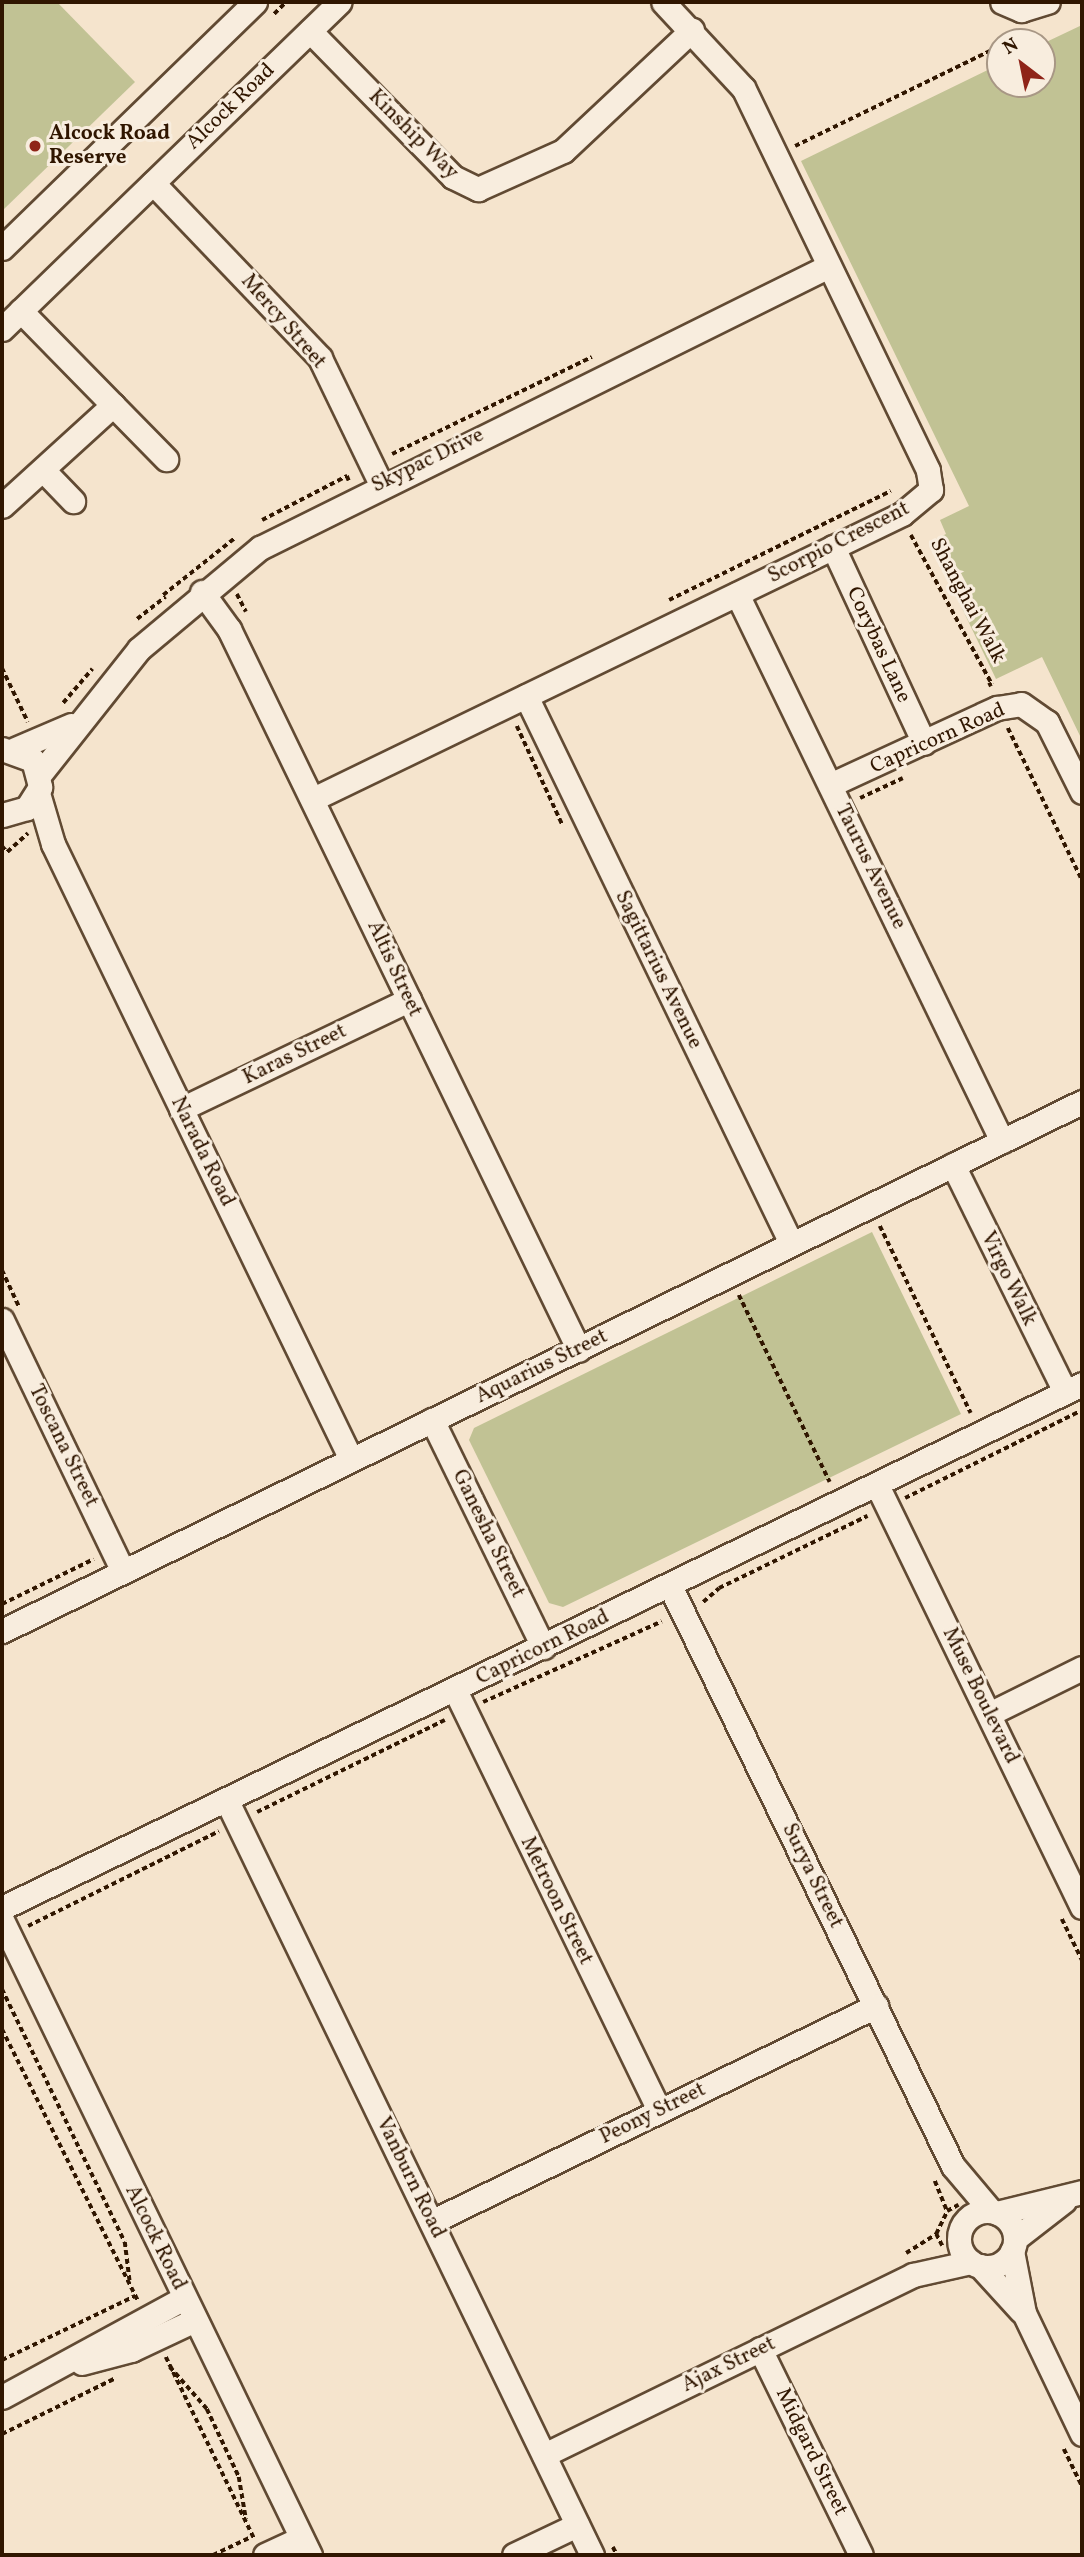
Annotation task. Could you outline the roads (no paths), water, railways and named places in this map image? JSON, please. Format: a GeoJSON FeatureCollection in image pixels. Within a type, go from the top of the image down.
{"type":"FeatureCollection","features":[{"type":"Feature","properties":{"kind":"street"},"geometry":{"type":"LineString","coordinates":[[2,248],[255,2]]}},
{"type":"Feature","properties":{"kind":"street","name":"Alcock Road"},"geometry":{"type":"LineString","coordinates":[[2,329],[339,2]]}},
{"type":"Feature","properties":{"kind":"street","name":"Scorpio Crescent"},"geometry":{"type":"LineString","coordinates":[[313,799],[902,514],[926,497],[932,481],[743,88],[692,30],[663,2]]}},
{"type":"Feature","properties":{"kind":"street"},"geometry":{"type":"LineString","coordinates":[[1002,2],[1020,10],[1048,2]]}},
{"type":"Feature","properties":{"kind":"street","name":"Kinship Way"},"geometry":{"type":"LineString","coordinates":[[310,31],[453,177],[478,189],[563,151],[692,30]]}},
{"type":"Feature","properties":{"kind":"street","name":"Mercy Street"},"geometry":{"type":"LineString","coordinates":[[153,183],[320,359],[381,484]]}},
{"type":"Feature","properties":{"kind":"street","name":"Skypac Drive"},"geometry":{"type":"LineString","coordinates":[[5,815],[27,808],[74,723],[202,592],[283,534],[829,266]]}},
{"type":"Feature","properties":{"kind":"street"},"geometry":{"type":"LineString","coordinates":[[21,311],[166,459]]}},
{"type":"Feature","properties":{"kind":"street"},"geometry":{"type":"LineString","coordinates":[[2,506],[44,471],[113,405]]}},
{"type":"Feature","properties":{"kind":"street"},"geometry":{"type":"LineString","coordinates":[[44,471],[74,501]]}},
{"type":"Feature","properties":{"kind":"street","name":"Corybas Lane"},"geometry":{"type":"LineString","coordinates":[[833,547],[924,743]]}},
{"type":"Feature","properties":{"kind":"street","name":"Altis Street"},"geometry":{"type":"LineString","coordinates":[[202,592],[229,629],[579,1350]]}},
{"type":"Feature","properties":{"kind":"street","name":"Taurus Avenue"},"geometry":{"type":"LineString","coordinates":[[737,594],[1002,1141]]}},
{"type":"Feature","properties":{"kind":"street","name":"Sagittarius Avenue"},"geometry":{"type":"LineString","coordinates":[[526,696],[791,1243]]}},
{"type":"Feature","properties":{"kind":"street","name":"Capricorn Road"},"geometry":{"type":"LineString","coordinates":[[830,785],[997,708],[1031,707],[1047,722],[1082,792]]}},
{"type":"Feature","properties":{"kind":"street","name":"Skypac Drive"},"geometry":{"type":"LineString","coordinates":[[7,746],[74,723]]}},
{"type":"Feature","properties":{"kind":"street"},"geometry":{"type":"LineString","coordinates":[[7,746],[39,783]]}},
{"type":"Feature","properties":{"kind":"street","name":"Narada Road"},"geometry":{"type":"LineString","coordinates":[[39,783],[53,845],[351,1459]]}},
{"type":"Feature","properties":{"kind":"street"},"geometry":{"type":"LineString","coordinates":[[5,815],[53,845]]}},
{"type":"Feature","properties":{"kind":"street","name":"Karas Street"},"geometry":{"type":"LineString","coordinates":[[181,1110],[409,1000]]}},
{"type":"Feature","properties":{"kind":"street","name":"Aquarius Street"},"geometry":{"type":"LineString","coordinates":[[2,1630],[1082,1102]]}},
{"type":"Feature","properties":{"kind":"street","name":"Virgo Walk"},"geometry":{"type":"LineString","coordinates":[[953,1165],[1074,1388]]}},
{"type":"Feature","properties":{"kind":"street","name":"Toscana Street"},"geometry":{"type":"LineString","coordinates":[[2,1320],[123,1572]]}},
{"type":"Feature","properties":{"kind":"street","name":"Capricorn Road"},"geometry":{"type":"LineString","coordinates":[[2,1908],[1074,1388]]}},
{"type":"Feature","properties":{"kind":"street","name":"Ganesha Street"},"geometry":{"type":"LineString","coordinates":[[432,1420],[543,1647]]}},
{"type":"Feature","properties":{"kind":"street","name":"Muse Boulevard"},"geometry":{"type":"LineString","coordinates":[[887,1480],[989,1714],[1082,1907]]}},
{"type":"Feature","properties":{"kind":"street","name":"Surya Street"},"geometry":{"type":"LineString","coordinates":[[670,1586],[975,2213],[1010,2224],[1013,2245]]}},
{"type":"Feature","properties":{"kind":"street"},"geometry":{"type":"LineString","coordinates":[[989,1714],[1082,1668]]}},
{"type":"Feature","properties":{"kind":"street","name":"Metroon Street"},"geometry":{"type":"LineString","coordinates":[[455,1690],[475,1706],[659,2111]]}},
{"type":"Feature","properties":{"kind":"street","name":"Vanburn Road"},"geometry":{"type":"LineString","coordinates":[[227,1801],[247,1817],[432,2222],[592,2555]]}},
{"type":"Feature","properties":{"kind":"street","name":"Alcock Road"},"geometry":{"type":"LineString","coordinates":[[6,1928],[306,2546]]}},
{"type":"Feature","properties":{"kind":"street","name":"Peony Street"},"geometry":{"type":"LineString","coordinates":[[432,2222],[876,2006]]}},
{"type":"Feature","properties":{"kind":"street"},"geometry":{"type":"LineString","coordinates":[[1024,2313],[962,2261],[960,2248],[975,2213],[1073,2197]]}},
{"type":"Feature","properties":{"kind":"street"},"geometry":{"type":"LineString","coordinates":[[1073,2197],[1013,2245],[1024,2313],[1082,2434]]}},
{"type":"Feature","properties":{"kind":"street","name":"Ajax Street"},"geometry":{"type":"LineString","coordinates":[[544,2455],[913,2275],[962,2261],[1002,2262],[1013,2245]]}},
{"type":"Feature","properties":{"kind":"street"},"geometry":{"type":"LineString","coordinates":[[2,2397],[65,2366],[184,2298]]}},
{"type":"Feature","properties":{"kind":"street"},"geometry":{"type":"LineString","coordinates":[[65,2366],[131,2350],[195,2320]]}},
{"type":"Feature","properties":{"kind":"street","name":"Midgard Street"},"geometry":{"type":"LineString","coordinates":[[760,2349],[861,2555]]}},
{"type":"Feature","properties":{"kind":"street"},"geometry":{"type":"LineString","coordinates":[[514,2555],[577,2525]]}},
{"type":"Feature","properties":{"kind":"street"},"geometry":{"type":"LineString","coordinates":[[259,2545],[306,2546]]}},
{"type":"Feature","properties":{"kind":"place","name":"Alcock Road Reserve"},"geometry":{"type":"Point","coordinates":[35,146]}}]}
